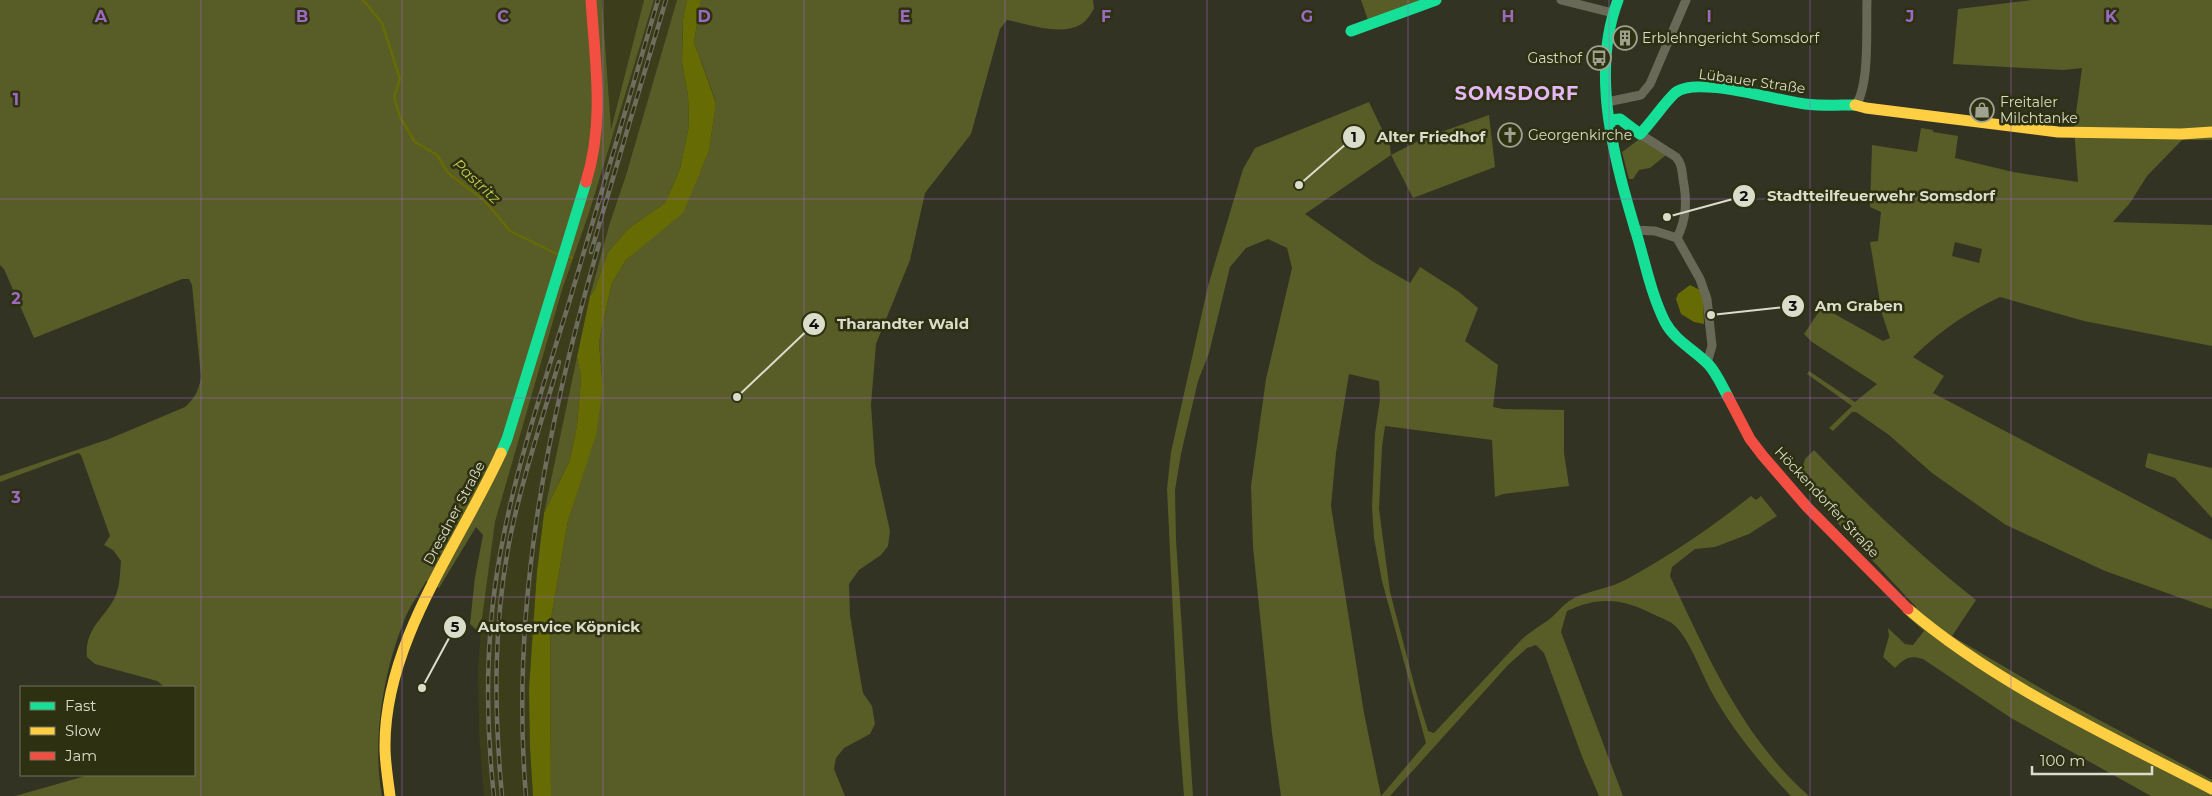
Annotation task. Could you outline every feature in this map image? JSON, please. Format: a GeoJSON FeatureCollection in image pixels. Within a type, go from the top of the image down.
{"type":"FeatureCollection","features":[{"type":"Feature","properties":{"kind":"street","name":"Dresdner Straße"},"geometry":{"type":"LineString","coordinates":[[390,796],[385,752],[386,728],[400,657],[419,611],[481,497],[499,459],[518,407],[565,245],[592,164],[598,126],[599,82],[591,0]]}},
{"type":"Feature","properties":{"kind":"street"},"geometry":{"type":"LineString","coordinates":[[1351,31],[1436,0]]}},
{"type":"Feature","properties":{"kind":"street"},"geometry":{"type":"LineString","coordinates":[[1561,0],[1613,13]]}},
{"type":"Feature","properties":{"kind":"street","name":"Höckendorfer Straße"},"geometry":{"type":"LineString","coordinates":[[1618,0],[1613,13],[1606,60],[1607,102],[1621,181],[1634,230],[1654,296],[1666,324],[1690,350],[1715,372],[1750,438],[1784,482],[1907,608],[1935,632],[2038,698],[2212,789]]}},
{"type":"Feature","properties":{"kind":"street"},"geometry":{"type":"LineString","coordinates":[[1607,102],[1641,95],[1650,84],[1686,0]]}},
{"type":"Feature","properties":{"kind":"street"},"geometry":{"type":"LineString","coordinates":[[1856,105],[1862,96],[1865,75],[1867,0]]}},
{"type":"Feature","properties":{"kind":"street","name":"Lübauer Straße"},"geometry":{"type":"LineString","coordinates":[[1640,134],[1654,120],[1675,93],[1688,87],[1706,86],[1815,105],[1856,105],[1874,109],[2058,132],[2181,134],[2212,132]]}},
{"type":"Feature","properties":{"kind":"street"},"geometry":{"type":"LineString","coordinates":[[1610,120],[1620,119],[1676,157],[1680,162],[1687,194],[1687,208],[1677,238]]}},
{"type":"Feature","properties":{"kind":"street"},"geometry":{"type":"LineString","coordinates":[[1634,230],[1655,231],[1677,238],[1700,279],[1707,299],[1712,346],[1707,363]]}},
{"type":"Feature","properties":{"kind":"shaded area"},"geometry":{"type":"Polygon","coordinates":[[[0,0],[602,0],[611,129],[644,0],[654,0],[589,213],[562,290],[495,522],[480,633],[470,624],[475,577],[483,535],[476,527],[439,588],[426,581],[404,621],[397,641],[390,663],[381,707],[378,753],[382,796],[15,796],[85,776],[195,776],[195,686],[164,686],[157,681],[95,664],[87,657],[87,647],[92,630],[116,595],[121,561],[113,550],[104,545],[110,536],[81,455],[78,453],[0,482],[0,476],[109,439],[185,407],[196,394],[201,377],[192,285],[189,279],[182,279],[34,338],[4,269],[0,265],[0,0]]]}},
{"type":"Feature","properties":{"kind":"shaded area"},"geometry":{"type":"Polygon","coordinates":[[[602,0],[644,0],[610,131],[608,82],[602,0]]]}},
{"type":"Feature","properties":{"kind":"shaded area"},"geometry":{"type":"Polygon","coordinates":[[[654,0],[677,0],[592,289],[544,513],[537,571],[534,622],[530,748],[533,796],[484,796],[479,731],[478,669],[483,602],[495,522],[562,290],[589,213],[654,0]]]}},
{"type":"Feature","properties":{"kind":"shaded area"},"geometry":{"type":"Polygon","coordinates":[[[677,0],[687,0],[683,19],[682,63],[688,95],[689,126],[680,169],[665,203],[629,228],[608,252],[595,289],[590,296],[609,226],[626,175],[677,0]]]}},
{"type":"Feature","properties":{"kind":"shaded area"},"geometry":{"type":"Polygon","coordinates":[[[687,0],[701,0],[694,42],[716,103],[709,151],[683,213],[626,260],[612,283],[599,343],[603,388],[596,435],[568,521],[550,624],[551,796],[533,796],[529,689],[537,571],[544,513],[570,460],[577,425],[581,378],[577,357],[590,296],[595,289],[608,252],[629,228],[665,203],[680,169],[689,126],[688,95],[682,63],[683,19],[687,0]]]}},
{"type":"Feature","properties":{"kind":"shaded area"},"geometry":{"type":"Polygon","coordinates":[[[701,0],[1093,0],[1094,9],[1084,22],[1076,27],[1067,29],[1036,27],[1007,20],[1000,29],[971,134],[925,193],[910,260],[876,344],[871,405],[875,463],[890,531],[888,546],[881,555],[859,570],[849,584],[850,615],[863,693],[872,706],[875,724],[870,734],[844,748],[836,758],[834,769],[845,796],[551,796],[550,624],[568,521],[585,467],[603,388],[599,343],[612,283],[626,260],[649,240],[700,172],[709,151],[716,102],[694,42],[701,0]]]}},
{"type":"Feature","properties":{"kind":"shaded area"},"geometry":{"type":"Polygon","coordinates":[[[1361,0],[1428,0],[1368,20],[1361,0]]]}},
{"type":"Feature","properties":{"kind":"shaded area"},"geometry":{"type":"Polygon","coordinates":[[[2032,0],[2212,0],[2212,140],[2182,140],[2147,176],[2130,203],[2113,222],[2212,225],[2212,346],[2084,321],[2000,297],[1954,323],[1913,357],[1944,376],[1933,393],[2212,540],[2212,609],[2105,571],[2006,525],[1932,473],[1889,435],[1856,412],[1852,412],[1833,431],[1829,428],[1852,406],[1807,374],[1809,371],[1855,402],[1877,384],[1812,342],[1804,334],[1822,307],[1883,341],[1890,338],[1882,314],[1870,242],[1878,241],[1881,212],[1870,207],[1872,145],[1917,152],[1921,128],[1933,130],[1933,132],[1958,136],[1955,158],[2013,172],[2078,182],[2074,128],[2082,68],[2063,70],[1953,64],[1958,9],[2032,0]],[[1955,242],[1952,256],[1979,263],[1982,249],[1955,242]]]}},
{"type":"Feature","properties":{"kind":"shaded area"},"geometry":{"type":"Polygon","coordinates":[[[1369,102],[1390,146],[1391,155],[1305,214],[1372,261],[1410,283],[1420,267],[1459,292],[1478,308],[1465,341],[1498,365],[1493,407],[1503,409],[1564,410],[1564,453],[1569,486],[1503,494],[1495,497],[1492,440],[1385,426],[1379,509],[1390,592],[1428,731],[1434,733],[1522,639],[1551,618],[1568,602],[1576,597],[1615,585],[1627,579],[1691,540],[1751,496],[1756,500],[1761,496],[1777,516],[1749,534],[1715,547],[1695,549],[1672,567],[1670,576],[1728,694],[1745,721],[1785,773],[1809,796],[1791,796],[1748,746],[1719,705],[1689,646],[1674,625],[1634,606],[1613,601],[1602,601],[1579,606],[1567,611],[1561,632],[1623,796],[1599,796],[1583,759],[1544,653],[1536,645],[1527,648],[1508,665],[1390,796],[1381,796],[1281,796],[1272,733],[1253,547],[1251,486],[1266,379],[1292,268],[1287,248],[1268,239],[1246,248],[1230,267],[1209,353],[1198,381],[1181,454],[1175,490],[1176,540],[1193,796],[1184,796],[1178,718],[1167,489],[1171,452],[1208,286],[1243,169],[1255,148],[1369,102]],[[1349,374],[1336,453],[1331,506],[1364,713],[1381,796],[1426,743],[1382,581],[1374,538],[1372,507],[1375,433],[1380,399],[1379,381],[1349,374]]]}},
{"type":"Feature","properties":{"kind":"shaded area"},"geometry":{"type":"Polygon","coordinates":[[[1489,115],[1495,167],[1413,198],[1391,155],[1424,138],[1489,115]]]}},
{"type":"Feature","properties":{"kind":"shaded area"},"geometry":{"type":"Polygon","coordinates":[[[1641,138],[1666,155],[1650,168],[1639,170],[1633,179],[1629,179],[1622,152],[1641,138]]]}},
{"type":"Feature","properties":{"kind":"shaded area"},"geometry":{"type":"Polygon","coordinates":[[[1690,285],[1700,290],[1703,296],[1704,324],[1694,322],[1681,314],[1676,299],[1678,294],[1690,285]]]}},
{"type":"Feature","properties":{"kind":"shaded area"},"geometry":{"type":"Polygon","coordinates":[[[577,357],[581,378],[577,425],[570,460],[544,513],[577,357]]]}},
{"type":"Feature","properties":{"kind":"shaded area"},"geometry":{"type":"Polygon","coordinates":[[[1814,450],[1892,528],[1976,600],[1952,636],[2054,696],[2212,780],[2212,796],[2151,796],[2011,718],[1923,659],[1908,658],[1895,668],[1883,657],[1889,636],[1888,628],[1905,644],[1913,645],[1924,631],[1908,617],[1916,607],[1790,472],[1796,466],[1803,466],[1805,459],[1814,450]]]}},
{"type":"Feature","properties":{"kind":"shaded area"},"geometry":{"type":"Polygon","coordinates":[[[2148,453],[2212,468],[2212,518],[2175,478],[2145,467],[2148,453]]]}},
{"type":"Feature","properties":{"kind":"waterway","name":"Pastritz"},"geometry":{"type":"LineString","coordinates":[[363,0],[382,23],[400,79],[394,97],[400,117],[415,142],[437,155],[448,173],[485,201],[510,231],[557,254]]}},
{"type":"Feature","properties":{"kind":"railway"},"geometry":{"type":"LineString","coordinates":[[494,796],[489,730],[488,664],[493,599],[510,504],[543,385],[658,0]]}},
{"type":"Feature","properties":{"kind":"railway"},"geometry":{"type":"LineString","coordinates":[[591,252],[666,0]]}},
{"type":"Feature","properties":{"kind":"railway"},"geometry":{"type":"LineString","coordinates":[[526,796],[522,726],[523,656],[528,586],[537,517],[563,379],[599,244]]}},
{"type":"Feature","properties":{"kind":"railway"},"geometry":{"type":"LineString","coordinates":[[502,796],[497,732],[497,667],[500,602],[504,570],[520,494],[559,362]]}},
{"type":"Feature","properties":{"kind":"traffic: fast"},"geometry":{"type":"LineString","coordinates":[[1351,31],[1436,0]]}},
{"type":"Feature","properties":{"kind":"traffic: fast"},"geometry":{"type":"LineString","coordinates":[[1618,0],[1610,29],[1606,59],[1606,90],[1614,151],[1630,211],[1653,292],[1665,322],[1674,335],[1709,365],[1728,397]]}},
{"type":"Feature","properties":{"kind":"traffic: fast"},"geometry":{"type":"LineString","coordinates":[[1610,120],[1620,119],[1640,134],[1675,93],[1685,88],[1700,87],[1737,91],[1805,104],[1855,105]]}},
{"type":"Feature","properties":{"kind":"traffic: fast"},"geometry":{"type":"LineString","coordinates":[[501,453],[507,439],[586,182]]}},
{"type":"Feature","properties":{"kind":"traffic: slow"},"geometry":{"type":"LineString","coordinates":[[1855,105],[1866,108],[2058,132],[2181,134],[2212,132]]}},
{"type":"Feature","properties":{"kind":"traffic: slow"},"geometry":{"type":"LineString","coordinates":[[390,796],[385,747],[388,708],[397,670],[410,632],[427,595],[501,453]]}},
{"type":"Feature","properties":{"kind":"traffic: slow"},"geometry":{"type":"LineString","coordinates":[[1908,609],[1978,662],[2016,685],[2054,707],[2212,789]]}},
{"type":"Feature","properties":{"kind":"traffic: jam"},"geometry":{"type":"LineString","coordinates":[[586,182],[592,159],[597,114],[591,0]]}},
{"type":"Feature","properties":{"kind":"traffic: jam"},"geometry":{"type":"LineString","coordinates":[[1728,397],[1750,439],[1763,456],[1808,508],[1908,609]]}},
{"type":"Feature","properties":{"kind":"place","name":"Erblehngericht Somsdorf"},"geometry":{"type":"Point","coordinates":[1625,38]}},
{"type":"Feature","properties":{"kind":"place","name":"Gasthof"},"geometry":{"type":"Point","coordinates":[1599,58]}},
{"type":"Feature","properties":{"kind":"place","name":"Freitaler Milchtanke"},"geometry":{"type":"Point","coordinates":[1982,110]}},
{"type":"Feature","properties":{"kind":"place","name":"Georgenkirche"},"geometry":{"type":"Point","coordinates":[1510,135]}},
{"type":"Feature","properties":{"kind":"place","name":"Alter Friedhof"},"geometry":{"type":"Point","coordinates":[1299,185]}},
{"type":"Feature","properties":{"kind":"place","name":"Stadtteilfeuerwehr Somsdorf"},"geometry":{"type":"Point","coordinates":[1667,217]}},
{"type":"Feature","properties":{"kind":"place","name":"Am Graben"},"geometry":{"type":"Point","coordinates":[1711,315]}},
{"type":"Feature","properties":{"kind":"place","name":"Tharandter Wald"},"geometry":{"type":"Point","coordinates":[737,397]}},
{"type":"Feature","properties":{"kind":"place","name":"Autoservice Köpnick"},"geometry":{"type":"Point","coordinates":[422,688]}},
{"type":"Feature","properties":{"kind":"district","name":"SOMSDORF"},"geometry":{"type":"Point","coordinates":[1517,93]}}]}
